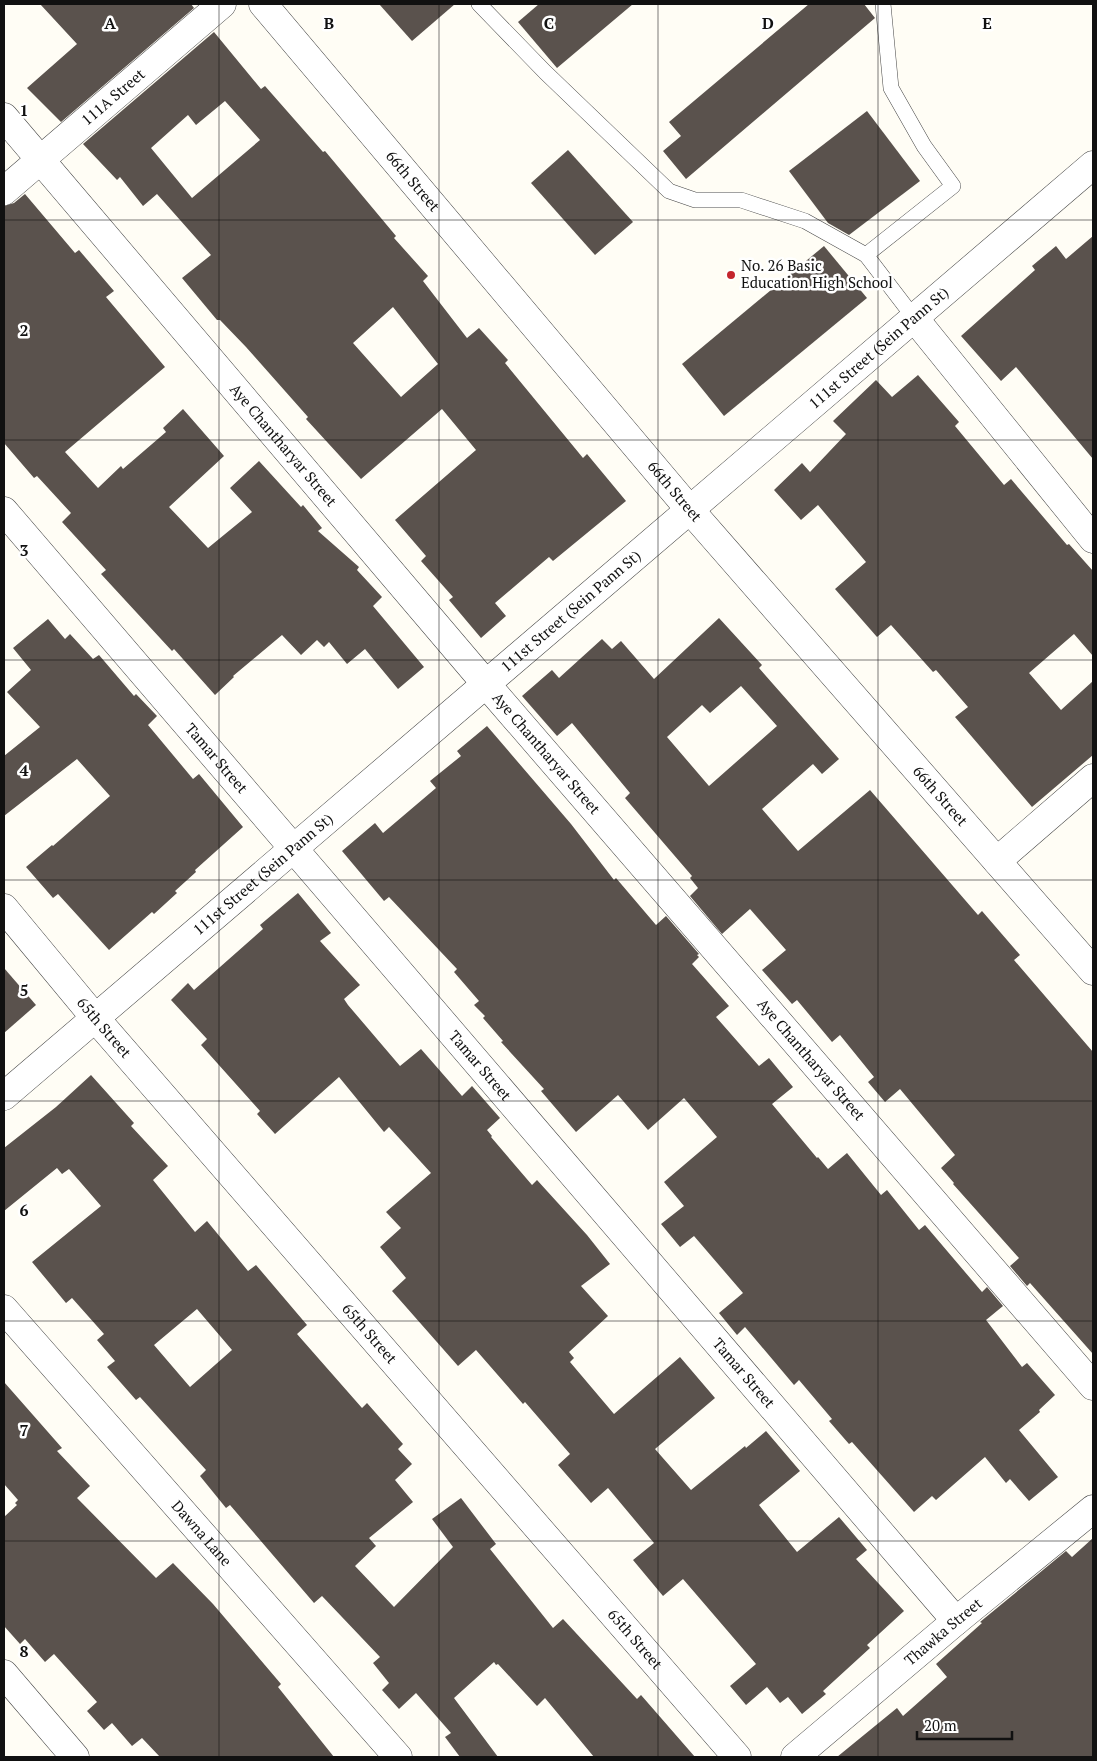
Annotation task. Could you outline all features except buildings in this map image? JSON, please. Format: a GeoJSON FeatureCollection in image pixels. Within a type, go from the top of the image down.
{"type":"FeatureCollection","features":[{"type":"Feature","properties":{"kind":"street","name":"111A Street"},"geometry":{"type":"LineString","coordinates":[[4,191],[222,4]]}},
{"type":"Feature","properties":{"kind":"street","name":"66th Street"},"geometry":{"type":"LineString","coordinates":[[263,4],[690,510],[1093,971]]}},
{"type":"Feature","properties":{"kind":"street","name":"Aye Chantharyar Street"},"geometry":{"type":"LineString","coordinates":[[4,117],[486,684],[1093,1386]]}},
{"type":"Feature","properties":{"kind":"street","name":"111st Street (Sein Pann St)"},"geometry":{"type":"LineString","coordinates":[[4,1096],[1093,165]]}},
{"type":"Feature","properties":{"kind":"street"},"geometry":{"type":"LineString","coordinates":[[915,319],[1093,539]]}},
{"type":"Feature","properties":{"kind":"street","name":"Tamar Street"},"geometry":{"type":"LineString","coordinates":[[4,511],[956,1622]]}},
{"type":"Feature","properties":{"kind":"street"},"geometry":{"type":"LineString","coordinates":[[997,861],[1093,778]]}},
{"type":"Feature","properties":{"kind":"street","name":"65th Street"},"geometry":{"type":"LineString","coordinates":[[4,908],[96,1019],[737,1757]]}},
{"type":"Feature","properties":{"kind":"street","name":"Dawna Lane"},"geometry":{"type":"LineString","coordinates":[[4,1309],[398,1757]]}},
{"type":"Feature","properties":{"kind":"street","name":"Thawka Street"},"geometry":{"type":"LineString","coordinates":[[795,1757],[1093,1509]]}},
{"type":"Feature","properties":{"kind":"street"},"geometry":{"type":"LineString","coordinates":[[4,1674],[75,1757]]}},
{"type":"Feature","properties":{"kind":"lane"},"geometry":{"type":"LineString","coordinates":[[479,4],[545,72],[669,191],[695,200],[740,200],[805,221],[866,255],[915,319]]}},
{"type":"Feature","properties":{"kind":"lane"},"geometry":{"type":"LineString","coordinates":[[866,255],[954,186],[924,146],[892,88],[883,4]]}},
{"type":"Feature","properties":{"kind":"place","name":"No. 26 Basic Education High School"},"geometry":{"type":"Point","coordinates":[731,275]}}]}
